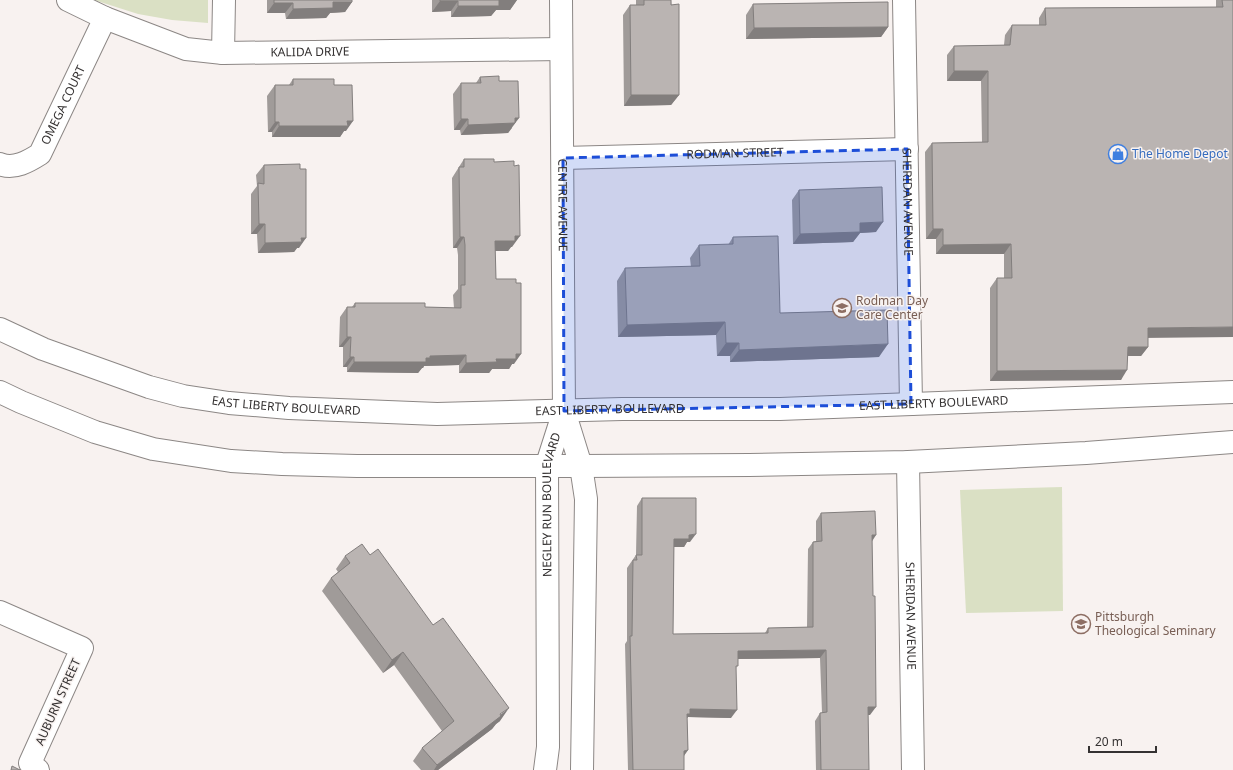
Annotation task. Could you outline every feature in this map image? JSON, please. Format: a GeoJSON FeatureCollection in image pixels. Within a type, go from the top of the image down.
{"type":"FeatureCollection","features":[{"type":"Feature","properties":{"kind":"main road","name":"KALIDA DRIVE"},"geometry":{"type":"LineString","coordinates":[[68,0],[105,18],[186,49],[223,53],[562,48]]}},
{"type":"Feature","properties":{"kind":"main road"},"geometry":{"type":"LineString","coordinates":[[223,53],[224,0]]}},
{"type":"Feature","properties":{"kind":"main road","name":"CENTRE AVENUE"},"geometry":{"type":"LineString","coordinates":[[561,0],[564,411]]}},
{"type":"Feature","properties":{"kind":"main road","name":"SHERIDAN AVENUE"},"geometry":{"type":"LineString","coordinates":[[904,0],[911,404]]}},
{"type":"Feature","properties":{"kind":"main road","name":"OMEGA COURT"},"geometry":{"type":"LineString","coordinates":[[0,164],[6,166],[24,163],[40,154],[105,18]]}},
{"type":"Feature","properties":{"kind":"main road","name":"RODMAN STREET"},"geometry":{"type":"LineString","coordinates":[[563,158],[907,149]]}},
{"type":"Feature","properties":{"kind":"main road","name":"EAST LIBERTY BOULEVARD"},"geometry":{"type":"LineString","coordinates":[[0,329],[43,349],[150,387],[183,396],[229,403],[289,408],[437,414],[622,409],[780,409],[1233,392]]}},
{"type":"Feature","properties":{"kind":"main road"},"geometry":{"type":"LineString","coordinates":[[0,392],[95,432],[153,449],[231,461],[282,464],[357,466],[547,464],[581,466],[908,462],[1086,453],[1233,442]]}},
{"type":"Feature","properties":{"kind":"main road","name":"NEGLEY RUN BOULEVARD"},"geometry":{"type":"LineString","coordinates":[[545,770],[548,747],[547,464],[564,411]]}},
{"type":"Feature","properties":{"kind":"main road","name":"NEGLEY RUN BOULEVARD"},"geometry":{"type":"LineString","coordinates":[[564,411],[581,466],[586,499],[582,770]]}},
{"type":"Feature","properties":{"kind":"main road","name":"SHERIDAN AVENUE"},"geometry":{"type":"LineString","coordinates":[[908,462],[913,770]]}},
{"type":"Feature","properties":{"kind":"main road","name":"AUBURN STREET"},"geometry":{"type":"LineString","coordinates":[[0,612],[82,648],[30,763],[38,770]]}},
{"type":"Feature","properties":{"kind":"highlighted area"},"geometry":{"type":"Polygon","coordinates":[[[907,149],[911,404],[564,411],[563,158],[907,149]]]}},
{"type":"Feature","properties":{"kind":"green space"},"geometry":{"type":"Polygon","coordinates":[[[94,0],[208,0],[208,23],[172,20],[138,14],[94,0]]]}},
{"type":"Feature","properties":{"kind":"green space"},"geometry":{"type":"Polygon","coordinates":[[[1062,487],[1063,611],[966,613],[960,490],[1062,487]]]}},
{"type":"Feature","properties":{"kind":"building"},"geometry":{"type":"Polygon","coordinates":[[[274,0],[352,0],[352,2],[333,2],[333,8],[293,9],[293,3],[274,3],[274,0]]]}},
{"type":"Feature","properties":{"kind":"building"},"geometry":{"type":"Polygon","coordinates":[[[440,0],[499,0],[499,6],[458,6],[458,1],[440,0]]]}},
{"type":"Feature","properties":{"kind":"building"},"geometry":{"type":"Polygon","coordinates":[[[644,0],[671,0],[671,5],[679,4],[679,95],[631,95],[630,5],[644,5],[644,0]]]}},
{"type":"Feature","properties":{"kind":"building","name":"The Home Depot"},"geometry":{"type":"Polygon","coordinates":[[[1222,0],[1233,0],[1233,327],[1148,328],[1148,347],[1128,347],[1127,370],[997,371],[997,278],[1012,278],[1011,244],[943,245],[943,229],[933,229],[932,143],[988,142],[988,71],[954,71],[954,46],[1010,45],[1012,25],[1046,25],[1045,8],[1223,7],[1222,0]]]}},
{"type":"Feature","properties":{"kind":"building"},"geometry":{"type":"Polygon","coordinates":[[[888,2],[888,27],[754,28],[753,4],[888,2]]]}},
{"type":"Feature","properties":{"kind":"building"},"geometry":{"type":"Polygon","coordinates":[[[499,76],[499,81],[518,81],[519,118],[515,118],[515,123],[468,125],[468,119],[461,119],[461,83],[481,83],[480,77],[499,76]]]}},
{"type":"Feature","properties":{"kind":"building"},"geometry":{"type":"Polygon","coordinates":[[[293,79],[334,79],[334,85],[352,85],[353,121],[347,121],[348,126],[279,126],[279,122],[275,122],[275,85],[293,85],[293,79]]]}},
{"type":"Feature","properties":{"kind":"building"},"geometry":{"type":"Polygon","coordinates":[[[464,159],[494,159],[494,162],[514,161],[514,166],[519,165],[520,236],[515,236],[515,241],[495,241],[496,279],[516,279],[516,283],[521,283],[521,354],[516,354],[516,359],[496,359],[497,362],[466,363],[466,355],[430,356],[430,358],[426,358],[426,362],[354,362],[354,357],[350,357],[351,337],[347,337],[347,307],[355,307],[355,303],[425,303],[425,307],[461,308],[461,285],[465,285],[465,245],[464,237],[460,237],[459,167],[464,167],[464,159]]]}},
{"type":"Feature","properties":{"kind":"building"},"geometry":{"type":"Polygon","coordinates":[[[300,164],[300,169],[306,169],[306,238],[301,238],[302,242],[265,243],[265,224],[259,224],[258,183],[264,184],[264,165],[300,164]]]}},
{"type":"Feature","properties":{"kind":"building"},"geometry":{"type":"Polygon","coordinates":[[[882,187],[883,222],[860,223],[860,232],[800,234],[799,190],[882,187]]]}},
{"type":"Feature","properties":{"kind":"building"},"geometry":{"type":"Polygon","coordinates":[[[778,236],[780,313],[887,310],[888,344],[739,350],[739,343],[726,343],[725,322],[627,325],[625,268],[700,266],[699,245],[733,244],[733,237],[778,236]]]}},
{"type":"Feature","properties":{"kind":"building"},"geometry":{"type":"Polygon","coordinates":[[[642,498],[696,498],[696,534],[689,535],[689,539],[674,539],[673,634],[768,633],[768,628],[813,627],[813,542],[822,541],[821,513],[875,511],[876,535],[872,535],[873,596],[875,596],[876,707],[868,707],[869,770],[821,770],[820,713],[827,712],[826,650],[738,651],[738,666],[736,666],[737,710],[690,709],[690,714],[687,714],[688,750],[684,751],[684,770],[633,770],[630,636],[632,636],[633,560],[637,560],[636,555],[642,555],[642,498]]]}},
{"type":"Feature","properties":{"kind":"building"},"geometry":{"type":"Polygon","coordinates":[[[362,544],[370,555],[378,549],[433,625],[443,618],[509,708],[500,714],[501,716],[437,765],[422,748],[454,721],[403,652],[392,660],[331,578],[350,563],[345,556],[362,544]]]}},
{"type":"Feature","properties":{"kind":"building"},"geometry":{"type":"Polygon","coordinates":[[[12,766],[20,770],[11,770],[12,766]]]}},
{"type":"Feature","properties":{"kind":"place","name":"The Home Depot"},"geometry":{"type":"Point","coordinates":[1118,154]}},
{"type":"Feature","properties":{"kind":"place","name":"Rodman Day Care Center"},"geometry":{"type":"Point","coordinates":[842,308]}},
{"type":"Feature","properties":{"kind":"place","name":"Pittsburgh Theological Seminary"},"geometry":{"type":"Point","coordinates":[1081,624]}}]}
